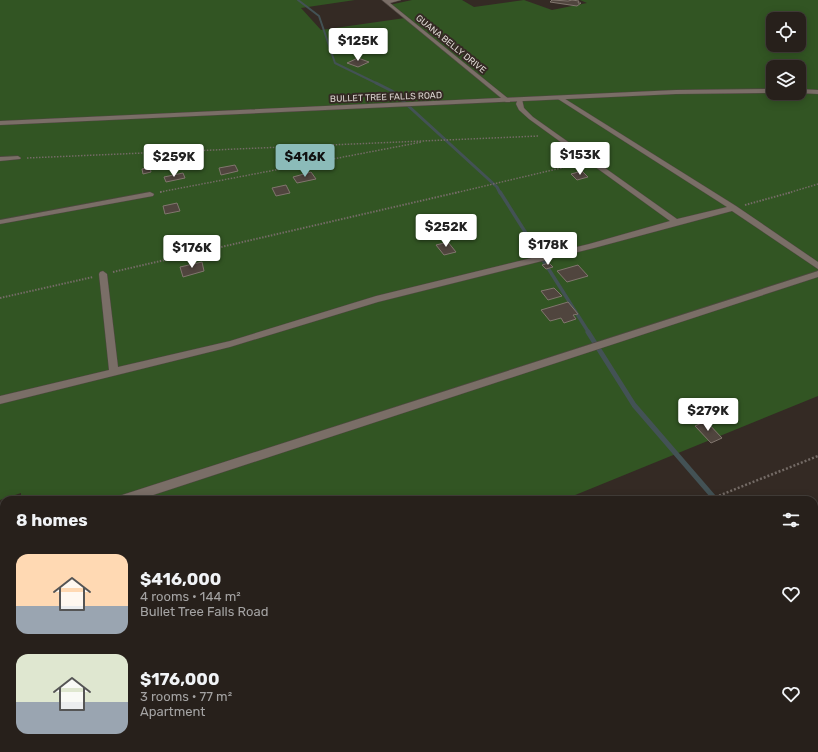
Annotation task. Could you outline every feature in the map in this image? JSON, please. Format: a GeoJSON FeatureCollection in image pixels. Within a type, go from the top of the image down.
{"type":"FeatureCollection","features":[{"type":"Feature","properties":{"kind":"street"},"geometry":{"type":"LineString","coordinates":[[385,1],[399,0]]}},
{"type":"Feature","properties":{"kind":"street","name":"GUANA BELLY DRIVE"},"geometry":{"type":"LineString","coordinates":[[385,1],[508,101]]}},
{"type":"Feature","properties":{"kind":"street","name":"BULLET TREE FALLS ROAD"},"geometry":{"type":"LineString","coordinates":[[0,123],[508,101],[676,92],[766,90]]}},
{"type":"Feature","properties":{"kind":"street"},"geometry":{"type":"LineString","coordinates":[[806,92],[818,92]]}},
{"type":"Feature","properties":{"kind":"street"},"geometry":{"type":"LineString","coordinates":[[560,98],[733,208],[818,266]]}},
{"type":"Feature","properties":{"kind":"street"},"geometry":{"type":"LineString","coordinates":[[520,100],[519,104],[521,109],[676,222]]}},
{"type":"Feature","properties":{"kind":"street"},"geometry":{"type":"LineString","coordinates":[[0,159],[18,158]]}},
{"type":"Feature","properties":{"kind":"street"},"geometry":{"type":"LineString","coordinates":[[0,222],[150,194]]}},
{"type":"Feature","properties":{"kind":"street"},"geometry":{"type":"LineString","coordinates":[[0,400],[230,344],[376,299],[591,246],[676,222],[733,208]]}},
{"type":"Feature","properties":{"kind":"street"},"geometry":{"type":"LineString","coordinates":[[103,274],[114,372]]}},
{"type":"Feature","properties":{"kind":"street"},"geometry":{"type":"LineString","coordinates":[[134,496],[818,274]]}},
{"type":"Feature","properties":{"kind":"path"},"geometry":{"type":"LineString","coordinates":[[18,158],[556,135]]}},
{"type":"Feature","properties":{"kind":"path"},"geometry":{"type":"LineString","coordinates":[[150,194],[433,140]]}},
{"type":"Feature","properties":{"kind":"path"},"geometry":{"type":"LineString","coordinates":[[0,298],[591,160]]}},
{"type":"Feature","properties":{"kind":"path"},"geometry":{"type":"LineString","coordinates":[[733,208],[818,184]]}},
{"type":"Feature","properties":{"kind":"path"},"geometry":{"type":"LineString","coordinates":[[718,496],[818,456]]}},
{"type":"Feature","properties":{"kind":"green space"},"geometry":{"type":"Polygon","coordinates":[[[0,0],[355,0],[301,8],[321,30],[405,18],[389,5],[412,0],[462,0],[474,7],[524,0],[552,10],[587,3],[580,0],[818,0],[818,396],[573,496],[21,496],[21,493],[12,496],[0,496],[0,0]]]}},
{"type":"Feature","properties":{"kind":"building"},"geometry":{"type":"Polygon","coordinates":[[[552,0],[572,0],[579,1],[578,3],[581,3],[577,6],[550,2],[552,0]]]}},
{"type":"Feature","properties":{"kind":"building"},"geometry":{"type":"Polygon","coordinates":[[[358,58],[369,62],[358,67],[347,63],[358,58]]]}},
{"type":"Feature","properties":{"kind":"building"},"geometry":{"type":"Polygon","coordinates":[[[235,165],[238,171],[221,175],[219,168],[235,165]]]}},
{"type":"Feature","properties":{"kind":"building"},"geometry":{"type":"Polygon","coordinates":[[[150,167],[151,172],[143,174],[142,169],[150,167]]]}},
{"type":"Feature","properties":{"kind":"building"},"geometry":{"type":"Polygon","coordinates":[[[582,171],[588,177],[577,180],[571,174],[582,171]]]}},
{"type":"Feature","properties":{"kind":"building"},"geometry":{"type":"Polygon","coordinates":[[[311,172],[316,179],[297,183],[293,177],[311,172]]]}},
{"type":"Feature","properties":{"kind":"building"},"geometry":{"type":"Polygon","coordinates":[[[183,173],[185,178],[166,182],[164,177],[183,173]]]}},
{"type":"Feature","properties":{"kind":"building"},"geometry":{"type":"Polygon","coordinates":[[[286,185],[290,193],[276,196],[272,188],[286,185]]]}},
{"type":"Feature","properties":{"kind":"building"},"geometry":{"type":"Polygon","coordinates":[[[177,203],[180,211],[165,214],[163,206],[177,203]]]}},
{"type":"Feature","properties":{"kind":"building"},"geometry":{"type":"Polygon","coordinates":[[[448,242],[456,252],[444,255],[436,245],[448,242]]]}},
{"type":"Feature","properties":{"kind":"building"},"geometry":{"type":"Polygon","coordinates":[[[202,262],[204,271],[183,277],[180,267],[202,262]]]}},
{"type":"Feature","properties":{"kind":"building"},"geometry":{"type":"Polygon","coordinates":[[[549,263],[553,267],[546,269],[542,265],[549,263]]]}},
{"type":"Feature","properties":{"kind":"building"},"geometry":{"type":"Polygon","coordinates":[[[578,265],[588,276],[567,282],[557,271],[578,265]]]}},
{"type":"Feature","properties":{"kind":"building"},"geometry":{"type":"Polygon","coordinates":[[[554,288],[562,296],[548,300],[541,291],[554,288]]]}},
{"type":"Feature","properties":{"kind":"building"},"geometry":{"type":"Polygon","coordinates":[[[568,302],[578,314],[573,315],[576,319],[564,323],[561,318],[550,321],[541,310],[568,302]]]}},
{"type":"Feature","properties":{"kind":"building"},"geometry":{"type":"Polygon","coordinates":[[[706,421],[722,438],[711,443],[695,426],[706,421]]]}},
{"type":"Feature","properties":{"kind":"waterway"},"geometry":{"type":"LineString","coordinates":[[298,0],[319,16],[335,63],[378,84]]}},
{"type":"Feature","properties":{"kind":"waterway"},"geometry":{"type":"LineString","coordinates":[[378,84],[392,91],[497,187],[500,193]]}},
{"type":"Feature","properties":{"kind":"waterway"},"geometry":{"type":"LineString","coordinates":[[500,192],[589,333]]}},
{"type":"Feature","properties":{"kind":"waterway"},"geometry":{"type":"LineString","coordinates":[[588,332],[634,405],[713,496]]}}]}
